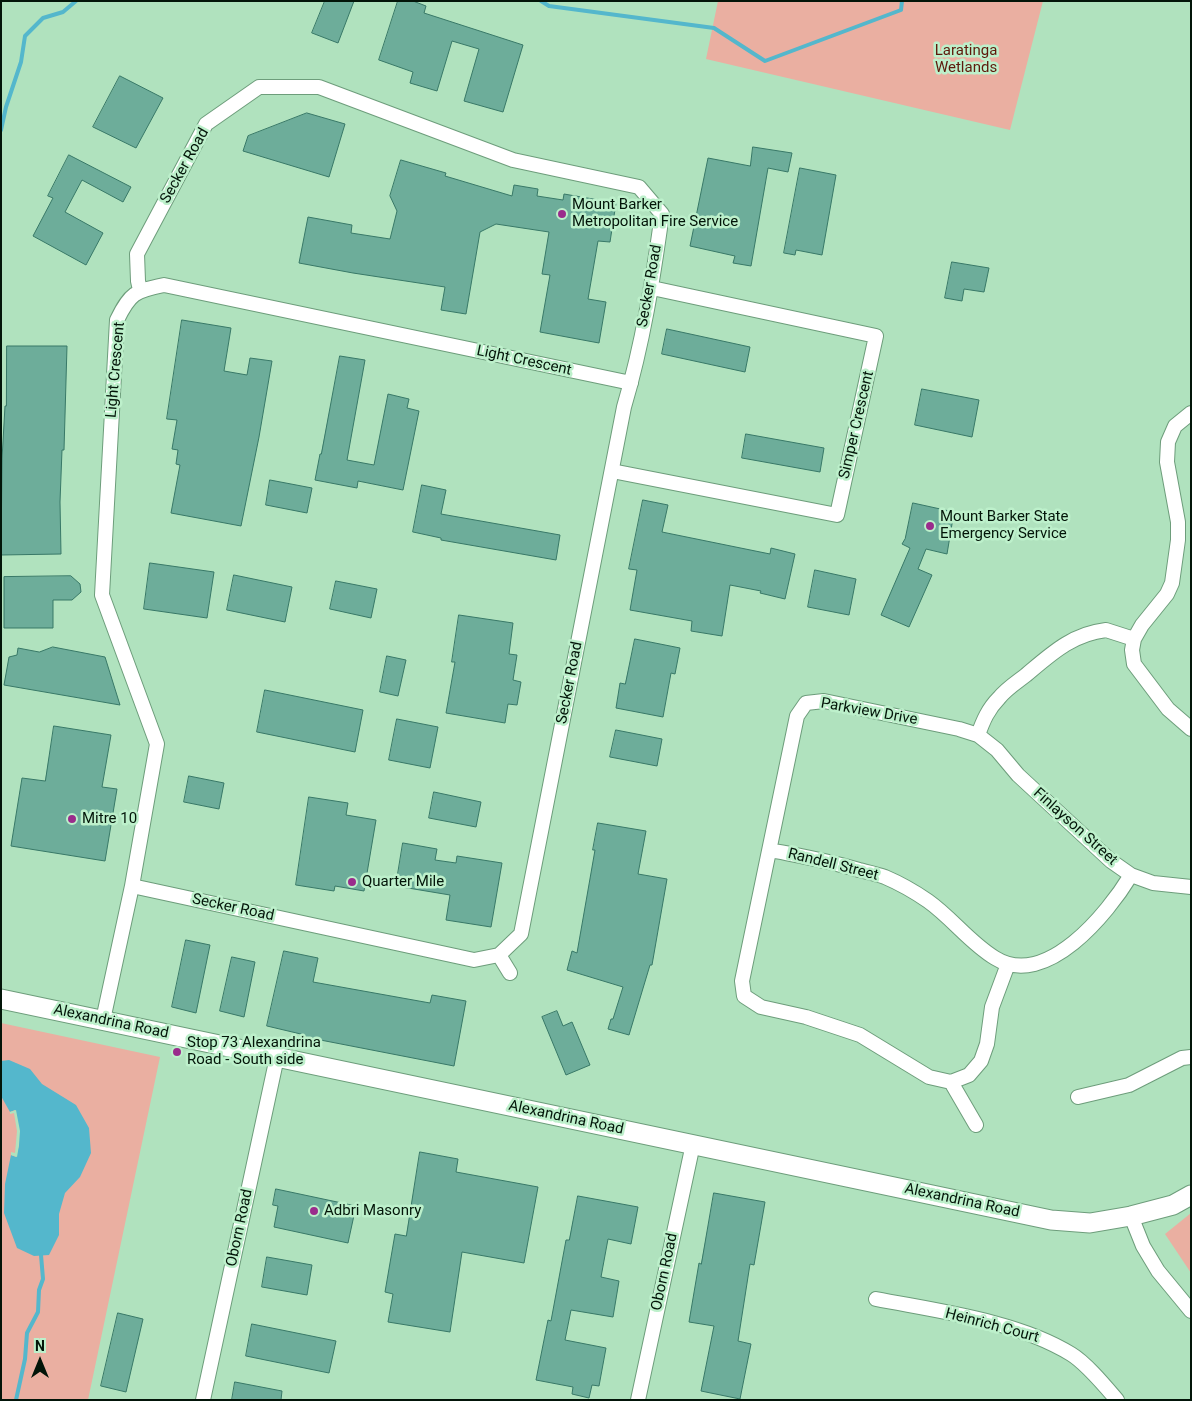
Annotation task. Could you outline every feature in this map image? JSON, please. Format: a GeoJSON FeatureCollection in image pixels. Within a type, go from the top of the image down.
{"type":"FeatureCollection","features":[{"type":"Feature","properties":{"kind":"main road","name":"Alexandrina Road"},"geometry":{"type":"LineString","coordinates":[[1,999],[1051,1220],[1090,1223],[1131,1216],[1173,1205],[1191,1195]]}},
{"type":"Feature","properties":{"kind":"street","name":"Secker Road"},"geometry":{"type":"LineString","coordinates":[[132,886],[474,960],[499,956],[521,934],[624,407],[652,288],[662,214],[638,187],[513,160],[319,87],[258,87],[206,124],[137,254],[140,290]]}},
{"type":"Feature","properties":{"kind":"street","name":"Light Crescent"},"geometry":{"type":"LineString","coordinates":[[132,886],[157,744],[102,595],[117,320],[125,304],[140,290],[164,285],[631,383]]}},
{"type":"Feature","properties":{"kind":"street","name":"Simper Crescent"},"geometry":{"type":"LineString","coordinates":[[612,471],[836,515],[872,355],[876,336],[652,288]]}},
{"type":"Feature","properties":{"kind":"street"},"geometry":{"type":"LineString","coordinates":[[1191,413],[1175,426],[1168,442],[1167,462],[1178,522],[1178,540],[1172,583],[1167,594],[1142,625],[1134,639],[1132,650],[1134,664],[1168,708],[1191,729]]}},
{"type":"Feature","properties":{"kind":"street"},"geometry":{"type":"LineString","coordinates":[[978,735],[986,715],[999,697],[1057,649],[1088,632],[1106,630],[1134,639]]}},
{"type":"Feature","properties":{"kind":"street","name":"Parkview Drive"},"geometry":{"type":"LineString","coordinates":[[951,1082],[929,1077],[860,1035],[806,1017],[761,1008],[744,996],[742,981],[797,716],[806,703],[824,701],[959,729],[978,735]]}},
{"type":"Feature","properties":{"kind":"street","name":"Finlayson Street"},"geometry":{"type":"LineString","coordinates":[[978,735],[997,750],[1018,776],[1111,862],[1131,875],[1153,883],[1191,887]]}},
{"type":"Feature","properties":{"kind":"street","name":"Randell Street"},"geometry":{"type":"LineString","coordinates":[[770,850],[840,864],[884,877],[929,902],[995,959],[1008,964],[1029,965],[1050,958],[1082,937],[1118,896],[1131,875]]}},
{"type":"Feature","properties":{"kind":"street"},"geometry":{"type":"LineString","coordinates":[[103,1020],[132,886]]}},
{"type":"Feature","properties":{"kind":"street"},"geometry":{"type":"LineString","coordinates":[[499,956],[510,973]]}},
{"type":"Feature","properties":{"kind":"street"},"geometry":{"type":"LineString","coordinates":[[976,1126],[951,1082],[969,1076],[981,1061],[987,1044],[992,1007],[1008,964]]}},
{"type":"Feature","properties":{"kind":"street","name":"Oborn Road"},"geometry":{"type":"LineString","coordinates":[[203,1400],[277,1057]]}},
{"type":"Feature","properties":{"kind":"street"},"geometry":{"type":"LineString","coordinates":[[1078,1097],[1129,1085],[1182,1058],[1191,1057]]}},
{"type":"Feature","properties":{"kind":"street","name":"Oborn Road"},"geometry":{"type":"LineString","coordinates":[[638,1400],[693,1144]]}},
{"type":"Feature","properties":{"kind":"street"},"geometry":{"type":"LineString","coordinates":[[1131,1216],[1143,1246],[1158,1271],[1191,1311]]}},
{"type":"Feature","properties":{"kind":"street","name":"Heinrich Court"},"geometry":{"type":"LineString","coordinates":[[876,1299],[964,1316],[1033,1334],[1072,1354],[1117,1400]]}},
{"type":"Feature","properties":{"kind":"green space","name":"Laratinga Wetlands"},"geometry":{"type":"Polygon","coordinates":[[[718,1],[1043,1],[1010,130],[706,59],[718,1]]]}},
{"type":"Feature","properties":{"kind":"green space"},"geometry":{"type":"Polygon","coordinates":[[[1,1023],[160,1057],[88,1400],[1,1400],[1,1023]]]}},
{"type":"Feature","properties":{"kind":"green space"},"geometry":{"type":"Polygon","coordinates":[[[1191,1213],[1191,1273],[1165,1234],[1191,1213]]]}},
{"type":"Feature","properties":{"kind":"water"},"geometry":{"type":"Polygon","coordinates":[[[9,1060],[30,1069],[42,1084],[76,1105],[89,1128],[91,1153],[80,1177],[65,1193],[59,1214],[59,1235],[49,1255],[34,1256],[17,1248],[4,1213],[5,1184],[11,1155],[16,1157],[19,1145],[15,1110],[10,1112],[1,1096],[1,1061],[9,1060]]]}},
{"type":"Feature","properties":{"kind":"pier"},"geometry":{"type":"Polygon","coordinates":[[[16,1110],[20,1131],[17,1157],[11,1155],[11,1152],[15,1153],[17,1131],[14,1113],[10,1114],[10,1112],[16,1110]]]}},
{"type":"Feature","properties":{"kind":"building"},"geometry":{"type":"Polygon","coordinates":[[[325,1],[354,1],[338,43],[312,33],[325,1]]]}},
{"type":"Feature","properties":{"kind":"building"},"geometry":{"type":"Polygon","coordinates":[[[398,1],[413,1],[426,6],[424,13],[523,45],[503,112],[464,101],[479,49],[452,41],[437,91],[410,83],[413,72],[379,60],[398,1]]]}},
{"type":"Feature","properties":{"kind":"building"},"geometry":{"type":"Polygon","coordinates":[[[120,76],[163,98],[136,148],[93,127],[120,76]]]}},
{"type":"Feature","properties":{"kind":"building"},"geometry":{"type":"Polygon","coordinates":[[[307,113],[345,124],[329,177],[243,151],[248,136],[307,113]]]}},
{"type":"Feature","properties":{"kind":"building"},"geometry":{"type":"Polygon","coordinates":[[[753,147],[792,153],[788,172],[768,168],[751,266],[733,263],[735,256],[690,246],[708,158],[750,166],[753,147]]]}},
{"type":"Feature","properties":{"kind":"building"},"geometry":{"type":"Polygon","coordinates":[[[69,155],[131,187],[123,202],[82,180],[65,212],[103,233],[86,265],[33,236],[53,198],[48,196],[69,155]]]}},
{"type":"Feature","properties":{"kind":"building"},"geometry":{"type":"Polygon","coordinates":[[[401,160],[446,173],[445,176],[512,196],[514,185],[538,189],[537,196],[563,200],[564,194],[616,203],[610,242],[598,241],[588,299],[606,302],[599,343],[540,332],[550,275],[542,274],[549,232],[496,224],[480,232],[466,314],[441,310],[445,287],[299,263],[308,217],[352,225],[351,233],[390,239],[397,211],[390,196],[401,160]]]}},
{"type":"Feature","properties":{"kind":"building"},"geometry":{"type":"Polygon","coordinates":[[[800,168],[836,175],[822,255],[796,250],[795,255],[784,253],[800,168]]]}},
{"type":"Feature","properties":{"kind":"building"},"geometry":{"type":"Polygon","coordinates":[[[952,262],[989,268],[984,292],[964,289],[962,301],[945,298],[952,262]]]}},
{"type":"Feature","properties":{"kind":"building"},"geometry":{"type":"Polygon","coordinates":[[[182,320],[231,328],[224,371],[247,375],[250,358],[272,361],[241,526],[171,513],[180,465],[176,464],[178,450],[172,449],[177,420],[167,419],[182,320]]]}},
{"type":"Feature","properties":{"kind":"building"},"geometry":{"type":"Polygon","coordinates":[[[667,329],[750,347],[745,372],[662,354],[667,329]]]}},
{"type":"Feature","properties":{"kind":"building"},"geometry":{"type":"Polygon","coordinates":[[[7,346],[67,346],[64,450],[62,450],[60,502],[61,554],[1,555],[2,459],[6,406],[7,346]]]}},
{"type":"Feature","properties":{"kind":"building"},"geometry":{"type":"Polygon","coordinates":[[[340,356],[365,360],[347,460],[374,465],[388,394],[409,399],[407,408],[419,411],[403,490],[358,481],[357,488],[315,480],[340,356]]]}},
{"type":"Feature","properties":{"kind":"building"},"geometry":{"type":"Polygon","coordinates":[[[922,389],[979,400],[972,437],[915,425],[922,389]]]}},
{"type":"Feature","properties":{"kind":"building"},"geometry":{"type":"Polygon","coordinates":[[[746,434],[824,448],[820,472],[742,458],[746,434]]]}},
{"type":"Feature","properties":{"kind":"building"},"geometry":{"type":"Polygon","coordinates":[[[270,480],[312,488],[307,513],[266,505],[270,480]]]}},
{"type":"Feature","properties":{"kind":"building"},"geometry":{"type":"Polygon","coordinates":[[[422,485],[446,490],[441,514],[560,535],[556,560],[441,540],[441,538],[413,532],[422,485]]]}},
{"type":"Feature","properties":{"kind":"building"},"geometry":{"type":"Polygon","coordinates":[[[643,500],[668,505],[662,532],[770,554],[771,548],[795,554],[785,599],[760,593],[761,591],[730,585],[722,636],[691,631],[692,621],[630,610],[637,570],[629,569],[643,500]]]}},
{"type":"Feature","properties":{"kind":"building"},"geometry":{"type":"Polygon","coordinates":[[[913,503],[954,512],[947,554],[926,549],[918,569],[932,575],[909,627],[881,615],[910,548],[902,544],[905,539],[913,503]]]}},
{"type":"Feature","properties":{"kind":"building"},"geometry":{"type":"Polygon","coordinates":[[[150,563],[214,572],[207,618],[144,609],[150,563]]]}},
{"type":"Feature","properties":{"kind":"building"},"geometry":{"type":"Polygon","coordinates":[[[815,570],[856,579],[849,615],[808,607],[815,570]]]}},
{"type":"Feature","properties":{"kind":"building"},"geometry":{"type":"Polygon","coordinates":[[[234,575],[292,587],[285,622],[227,610],[234,575]]]}},
{"type":"Feature","properties":{"kind":"building"},"geometry":{"type":"Polygon","coordinates":[[[71,576],[80,584],[81,592],[72,600],[53,600],[53,628],[4,628],[4,577],[71,576]]]}},
{"type":"Feature","properties":{"kind":"building"},"geometry":{"type":"Polygon","coordinates":[[[336,581],[377,589],[371,618],[330,609],[336,581]]]}},
{"type":"Feature","properties":{"kind":"building"},"geometry":{"type":"Polygon","coordinates":[[[459,615],[513,623],[509,654],[517,655],[513,680],[521,682],[517,705],[508,704],[505,723],[446,713],[455,662],[452,662],[459,615]]]}},
{"type":"Feature","properties":{"kind":"building"},"geometry":{"type":"Polygon","coordinates":[[[635,639],[680,648],[675,674],[671,673],[663,717],[616,708],[620,683],[625,684],[635,639]]]}},
{"type":"Feature","properties":{"kind":"building"},"geometry":{"type":"Polygon","coordinates":[[[53,647],[105,657],[120,705],[4,685],[9,657],[17,655],[18,648],[39,652],[53,647]]]}},
{"type":"Feature","properties":{"kind":"building"},"geometry":{"type":"Polygon","coordinates":[[[387,656],[406,660],[398,696],[380,692],[387,656]]]}},
{"type":"Feature","properties":{"kind":"building"},"geometry":{"type":"Polygon","coordinates":[[[265,690],[363,710],[355,752],[257,732],[265,690]]]}},
{"type":"Feature","properties":{"kind":"building"},"geometry":{"type":"Polygon","coordinates":[[[397,719],[438,727],[430,768],[389,760],[397,719]]]}},
{"type":"Feature","properties":{"kind":"building"},"geometry":{"type":"Polygon","coordinates":[[[54,726],[111,735],[102,787],[117,789],[105,861],[11,846],[22,778],[45,781],[54,726]]]}},
{"type":"Feature","properties":{"kind":"building"},"geometry":{"type":"Polygon","coordinates":[[[616,730],[662,739],[657,766],[610,757],[616,730]]]}},
{"type":"Feature","properties":{"kind":"building"},"geometry":{"type":"Polygon","coordinates":[[[189,776],[224,783],[219,809],[184,802],[189,776]]]}},
{"type":"Feature","properties":{"kind":"building"},"geometry":{"type":"Polygon","coordinates":[[[434,792],[481,802],[476,827],[429,818],[434,792]]]}},
{"type":"Feature","properties":{"kind":"building"},"geometry":{"type":"Polygon","coordinates":[[[309,797],[348,803],[346,815],[376,820],[364,891],[335,886],[334,891],[296,885],[309,797]]]}},
{"type":"Feature","properties":{"kind":"building"},"geometry":{"type":"Polygon","coordinates":[[[598,823],[646,831],[638,874],[667,879],[652,965],[650,965],[629,1035],[608,1029],[623,987],[567,970],[572,951],[577,953],[598,823]]]}},
{"type":"Feature","properties":{"kind":"building"},"geometry":{"type":"Polygon","coordinates":[[[403,843],[437,849],[435,860],[456,863],[457,856],[502,863],[491,927],[446,920],[450,895],[396,886],[403,843]]]}},
{"type":"Feature","properties":{"kind":"building"},"geometry":{"type":"Polygon","coordinates":[[[186,940],[210,945],[196,1013],[172,1007],[186,940]]]}},
{"type":"Feature","properties":{"kind":"building"},"geometry":{"type":"Polygon","coordinates":[[[284,951],[318,958],[313,982],[430,1003],[432,995],[466,1001],[454,1066],[305,1037],[305,1035],[267,1026],[284,951]]]}},
{"type":"Feature","properties":{"kind":"building"},"geometry":{"type":"Polygon","coordinates":[[[232,957],[255,962],[244,1017],[220,1011],[232,957]]]}},
{"type":"Feature","properties":{"kind":"building"},"geometry":{"type":"Polygon","coordinates":[[[557,1011],[563,1026],[572,1022],[590,1065],[566,1075],[542,1017],[557,1011]]]}},
{"type":"Feature","properties":{"kind":"building"},"geometry":{"type":"Polygon","coordinates":[[[420,1152],[458,1159],[456,1172],[538,1187],[524,1263],[462,1252],[450,1332],[388,1322],[393,1294],[385,1292],[395,1234],[406,1236],[420,1152]]]}},
{"type":"Feature","properties":{"kind":"building"},"geometry":{"type":"Polygon","coordinates":[[[276,1189],[356,1206],[348,1243],[274,1227],[278,1206],[273,1205],[276,1189]]]}},
{"type":"Feature","properties":{"kind":"building"},"geometry":{"type":"Polygon","coordinates":[[[714,1193],[765,1202],[754,1265],[750,1264],[738,1341],[751,1344],[740,1399],[701,1391],[714,1326],[689,1322],[714,1193]]]}},
{"type":"Feature","properties":{"kind":"building"},"geometry":{"type":"Polygon","coordinates":[[[578,1196],[638,1207],[631,1244],[608,1239],[601,1277],[619,1281],[613,1317],[571,1310],[565,1340],[606,1348],[599,1386],[592,1385],[589,1398],[572,1394],[573,1387],[536,1380],[548,1320],[551,1321],[566,1240],[569,1240],[578,1196]]]}},
{"type":"Feature","properties":{"kind":"building"},"geometry":{"type":"Polygon","coordinates":[[[267,1257],[312,1265],[307,1295],[262,1287],[267,1257]]]}},
{"type":"Feature","properties":{"kind":"building"},"geometry":{"type":"Polygon","coordinates":[[[118,1313],[143,1319],[126,1392],[101,1386],[118,1313]]]}},
{"type":"Feature","properties":{"kind":"building"},"geometry":{"type":"Polygon","coordinates":[[[252,1324],[336,1341],[329,1373],[246,1356],[252,1324]]]}},
{"type":"Feature","properties":{"kind":"building"},"geometry":{"type":"Polygon","coordinates":[[[235,1382],[282,1391],[281,1400],[232,1400],[235,1382]]]}},
{"type":"Feature","properties":{"kind":"waterway"},"geometry":{"type":"LineString","coordinates":[[1,130],[6,107],[21,62],[25,36],[43,18],[63,12],[76,1]]}},
{"type":"Feature","properties":{"kind":"waterway"},"geometry":{"type":"LineString","coordinates":[[541,1],[549,6],[714,28],[765,61],[901,10],[902,1]]}},
{"type":"Feature","properties":{"kind":"waterway"},"geometry":{"type":"LineString","coordinates":[[16,1400],[25,1359],[27,1333],[38,1312],[39,1290],[43,1279],[41,1255]]}},
{"type":"Feature","properties":{"kind":"place","name":"Mount Barker Metropolitan Fire Service"},"geometry":{"type":"Point","coordinates":[562,214]}},
{"type":"Feature","properties":{"kind":"place","name":"Mount Barker State Emergency Service"},"geometry":{"type":"Point","coordinates":[930,526]}},
{"type":"Feature","properties":{"kind":"place","name":"Mitre 10"},"geometry":{"type":"Point","coordinates":[72,819]}},
{"type":"Feature","properties":{"kind":"place","name":"Quarter Mile"},"geometry":{"type":"Point","coordinates":[352,882]}},
{"type":"Feature","properties":{"kind":"place","name":"Stop 73 Alexandrina Road - South side"},"geometry":{"type":"Point","coordinates":[177,1052]}},
{"type":"Feature","properties":{"kind":"place","name":"Adbri Masonry"},"geometry":{"type":"Point","coordinates":[314,1211]}}]}
